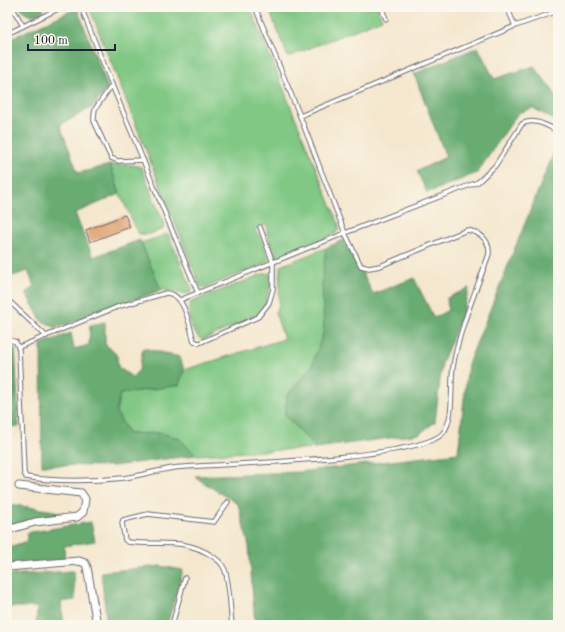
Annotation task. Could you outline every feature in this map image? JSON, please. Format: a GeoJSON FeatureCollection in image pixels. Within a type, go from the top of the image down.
{"type":"FeatureCollection","features":[{"type":"Feature","properties":{"kind":"street"},"geometry":{"type":"LineString","coordinates":[[7,530],[35,522],[77,517],[83,512],[86,499],[81,493],[19,486]]}},
{"type":"Feature","properties":{"kind":"street"},"geometry":{"type":"LineString","coordinates":[[7,567],[79,561],[85,563],[88,566],[97,625]]}},
{"type":"Feature","properties":{"kind":"lane"},"geometry":{"type":"LineString","coordinates":[[12,7],[23,26]]}},
{"type":"Feature","properties":{"kind":"lane"},"geometry":{"type":"LineString","coordinates":[[7,34],[62,7]]}},
{"type":"Feature","properties":{"kind":"lane"},"geometry":{"type":"LineString","coordinates":[[81,7],[198,293]]}},
{"type":"Feature","properties":{"kind":"lane"},"geometry":{"type":"LineString","coordinates":[[7,339],[16,342],[19,347],[24,473],[26,476],[81,480],[109,479],[183,467],[241,465],[382,452],[429,442],[442,434],[447,424],[452,369],[457,346],[489,254],[487,241],[473,231],[467,230],[380,266],[369,268],[361,266],[345,233],[300,116],[255,7]]}},
{"type":"Feature","properties":{"kind":"lane"},"geometry":{"type":"LineString","coordinates":[[381,7],[386,19]]}},
{"type":"Feature","properties":{"kind":"lane"},"geometry":{"type":"LineString","coordinates":[[507,7],[515,26]]}},
{"type":"Feature","properties":{"kind":"lane"},"geometry":{"type":"LineString","coordinates":[[300,116],[515,26],[558,11]]}},
{"type":"Feature","properties":{"kind":"lane"},"geometry":{"type":"LineString","coordinates":[[112,85],[95,109],[94,121],[111,158],[118,161],[143,160]]}},
{"type":"Feature","properties":{"kind":"lane"},"geometry":{"type":"LineString","coordinates":[[180,300],[345,233],[478,182],[495,166],[522,124],[528,121],[535,121],[558,131]]}},
{"type":"Feature","properties":{"kind":"lane"},"geometry":{"type":"LineString","coordinates":[[19,347],[117,307],[166,293],[173,294],[180,300],[194,341],[199,342],[258,317],[269,303],[273,289],[273,263],[260,227]]}},
{"type":"Feature","properties":{"kind":"lane"},"geometry":{"type":"LineString","coordinates":[[8,300],[46,336]]}},
{"type":"Feature","properties":{"kind":"lane"},"geometry":{"type":"LineString","coordinates":[[228,502],[214,522],[148,514],[123,520],[122,523],[125,540],[128,542],[168,542],[185,544],[205,551],[220,561],[225,571],[232,625]]}},
{"type":"Feature","properties":{"kind":"lane"},"geometry":{"type":"LineString","coordinates":[[172,625],[185,578]]}},
{"type":"Feature","properties":{"kind":"green space"},"geometry":{"type":"Polygon","coordinates":[[[19,7],[42,7],[44,10],[33,15],[28,15],[19,7]]]}},
{"type":"Feature","properties":{"kind":"green space"},"geometry":{"type":"Polygon","coordinates":[[[89,7],[250,7],[338,222],[339,229],[335,234],[280,258],[276,256],[267,235],[267,224],[254,230],[260,236],[269,259],[266,263],[204,288],[200,286],[89,7]]]}},
{"type":"Feature","properties":{"kind":"green space"},"geometry":{"type":"Polygon","coordinates":[[[268,7],[377,7],[382,19],[288,57],[268,7]]]}},
{"type":"Feature","properties":{"kind":"green space"},"geometry":{"type":"Polygon","coordinates":[[[7,8],[13,22],[8,29],[7,28],[7,8]]]}},
{"type":"Feature","properties":{"kind":"green space"},"geometry":{"type":"Polygon","coordinates":[[[77,8],[108,88],[93,107],[60,125],[78,173],[110,165],[120,194],[75,213],[93,257],[140,240],[161,290],[56,328],[41,320],[26,293],[34,286],[28,271],[9,277],[7,274],[7,171],[10,102],[7,101],[7,40],[77,8]]]}},
{"type":"Feature","properties":{"kind":"green space"},"geometry":{"type":"Polygon","coordinates":[[[478,47],[494,79],[534,66],[553,91],[558,101],[558,122],[533,108],[518,113],[477,173],[427,193],[417,171],[446,157],[414,74],[478,47]]]}},
{"type":"Feature","properties":{"kind":"green space"},"geometry":{"type":"Polygon","coordinates":[[[558,142],[558,625],[255,625],[249,546],[238,504],[195,476],[299,472],[458,453],[468,364],[558,142]]]}},
{"type":"Feature","properties":{"kind":"green space"},"geometry":{"type":"Polygon","coordinates":[[[110,165],[133,165],[141,167],[164,224],[163,229],[148,234],[138,233],[120,194],[110,165]]]}},
{"type":"Feature","properties":{"kind":"green space"},"geometry":{"type":"Polygon","coordinates":[[[168,234],[192,289],[191,293],[161,290],[141,243],[168,234]]]}},
{"type":"Feature","properties":{"kind":"green space"},"geometry":{"type":"Polygon","coordinates":[[[345,239],[373,294],[414,278],[434,318],[448,310],[447,298],[469,288],[462,315],[442,363],[435,422],[419,434],[316,448],[285,415],[287,396],[312,366],[324,330],[322,282],[326,248],[345,239]]]}},
{"type":"Feature","properties":{"kind":"green space"},"geometry":{"type":"Polygon","coordinates":[[[326,248],[322,282],[324,330],[312,366],[287,396],[285,415],[316,448],[196,455],[179,438],[160,433],[129,434],[116,412],[120,394],[179,385],[184,370],[284,339],[275,312],[279,305],[280,266],[326,248]]]}},
{"type":"Feature","properties":{"kind":"green space"},"geometry":{"type":"Polygon","coordinates":[[[269,273],[272,279],[265,304],[258,316],[202,340],[198,337],[192,328],[189,317],[189,307],[191,302],[269,273]]]}},
{"type":"Feature","properties":{"kind":"green space"},"geometry":{"type":"Polygon","coordinates":[[[105,322],[105,344],[117,355],[118,367],[132,377],[139,370],[143,348],[180,357],[184,370],[179,385],[120,394],[116,412],[129,434],[160,433],[179,438],[196,455],[113,466],[42,465],[41,344],[71,333],[74,349],[89,345],[90,325],[105,322]]]}},
{"type":"Feature","properties":{"kind":"green space"},"geometry":{"type":"Polygon","coordinates":[[[7,348],[15,348],[19,427],[7,426],[7,348]]]}},
{"type":"Feature","properties":{"kind":"green space"},"geometry":{"type":"Polygon","coordinates":[[[7,504],[55,511],[62,514],[59,518],[7,527],[7,504]]]}},
{"type":"Feature","properties":{"kind":"green space"},"geometry":{"type":"Polygon","coordinates":[[[91,522],[95,541],[64,546],[65,560],[7,564],[7,545],[8,547],[28,541],[26,533],[91,522]]]}},
{"type":"Feature","properties":{"kind":"green space"},"geometry":{"type":"Polygon","coordinates":[[[160,566],[183,570],[167,625],[107,625],[101,572],[160,566]]]}},
{"type":"Feature","properties":{"kind":"green space"},"geometry":{"type":"Polygon","coordinates":[[[74,571],[75,600],[61,602],[64,625],[36,625],[37,607],[7,607],[7,575],[74,571]]]}},
{"type":"Feature","properties":{"kind":"building"},"geometry":{"type":"Polygon","coordinates":[[[125,215],[130,227],[90,242],[86,230],[125,215]]]}}]}
